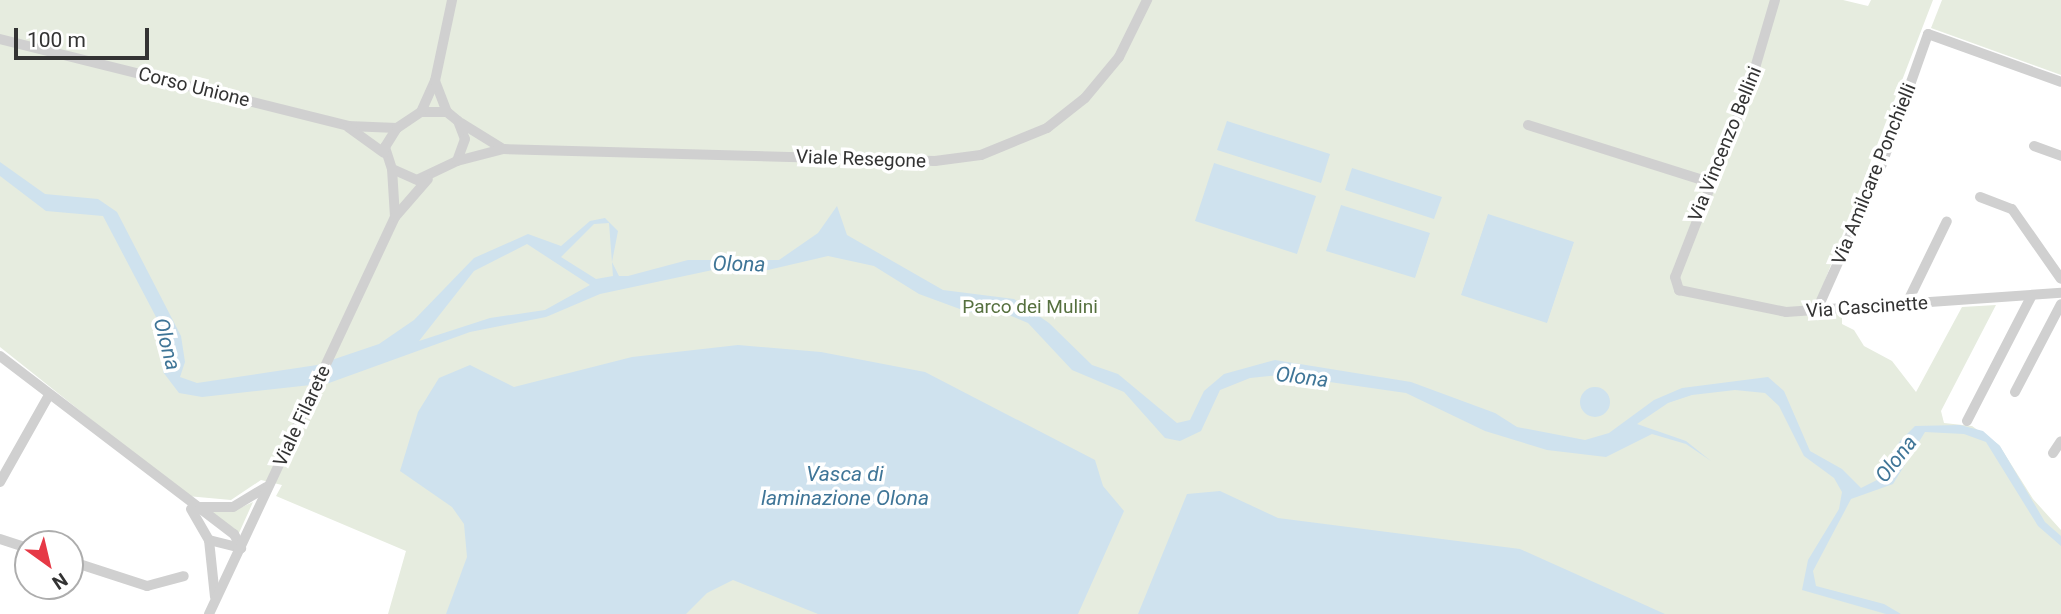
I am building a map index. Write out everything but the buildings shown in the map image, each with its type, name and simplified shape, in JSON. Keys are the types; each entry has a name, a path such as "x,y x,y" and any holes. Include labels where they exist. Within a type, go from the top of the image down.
{"street":[{"path":"452,0 435,81 421,112 397,128 384,153 392,169 410,179 428,178 457,161 465,139 458,121"},
{"name":"Viale Resegone","path":"457,161 503,149 935,161 981,156 1047,128 1085,98 1119,57 1147,0"},
{"name":"Via Vincenzo Bellini","path":"1676,287 1709,183 1758,61 1775,0"},
{"name":"Via Amilcare Ponchielli","path":"1816,312 1882,164 1928,34 2061,82"},
{"name":"Corso Unione","path":"0,39 348,126 397,128"},
{"path":"435,81 447,112 503,149"},
{"path":"421,112 447,112"},
{"path":"1528,125 1709,183"},
{"name":"Corso Unione","path":"348,126 384,153"},
{"path":"2034,146 2061,156"},
{"name":"Viale Filarete","path":"392,169 395,217"},
{"name":"Viale Filarete","path":"209,614 395,217 428,178"},
{"path":"1979,197 2011,209 2061,279"},
{"path":"1906,305 1947,221"},
{"name":"Via Cascinette","path":"1676,287 1786,313 2061,293"},
{"path":"1967,421 2032,295"},
{"path":"2015,392 2061,304"},
{"path":"0,356 189,505 234,534 241,548"},
{"path":"0,482 4,462 49,395"},
{"path":"2053,453 2061,440"},
{"path":"189,505 233,508 270,484"},
{"path":"189,505 209,540 216,601"},
{"path":"209,540 241,548"},
{"path":"84,566 147,586 184,576"}],"green space":[{"name":"Parco dei Mulini","path":"0,0 1843,0 1868,6 1871,0 1933,0 1817,301 1842,317 1842,324 1854,330 1864,346 1892,361 1916,392 1962,307 1996,305 1941,411 1944,423 1972,426 1999,445 2033,499 2061,530 2061,614 388,614 406,551 276,496 282,485 261,480 231,500 187,496 0,347"},
{"path":"1942,0 2061,0 2061,75 1931,28"},
{"path":"253,502 239,533 209,511 242,507"}],"water":[{"path":"1227,121 1330,154 1321,183 1217,150"},
{"name":"Olona","path":"0,162 45,194 98,199 117,212 181,336 185,362 180,377 197,383 317,365 379,344 414,320 474,258 528,234 561,246 590,221 605,218 618,231 612,262 619,276 628,276 688,260 779,260 818,233 837,206 847,235 943,290 1014,299 1049,323 1092,365 1118,374 1177,423 1190,420 1204,391 1224,374 1275,360 1411,382 1495,413 1517,427 1585,440 1609,433 1654,400 1682,388 1768,377 1784,391 1810,451 1842,469 1861,488 1883,477 1900,441 1915,426 1960,425 1983,431 2000,446 2045,522 2061,536 2061,546 2038,526 1986,442 1964,434 1925,432 1893,484 1851,499 1813,571 1816,586 1884,604 1901,614 1886,614 1802,590 1808,560 1839,509 1842,492 1834,478 1804,456 1779,406 1765,393 1735,390 1692,395 1668,403 1637,424 1686,441 1711,461 1686,444 1652,434 1606,457 1547,450 1485,431 1406,393 1281,375 1250,378 1220,390 1201,431 1180,441 1165,438 1124,392 1072,370 1028,323 1004,313 968,312 919,294 874,266 828,256 768,270 722,268 600,294 546,317 470,332 329,383 202,397 179,393 163,372 166,336 103,216 46,211 0,176","holes":["609,223 613,276 596,279 561,257 594,224","527,244 590,285 545,310 490,318 419,341 474,271"]},
{"path":"1214,163 1316,196 1297,254 1195,221"},
{"path":"1352,168 1442,197 1434,219 1345,190"},
{"path":"1341,205 1430,233 1415,278 1326,251"},
{"path":"1488,214 1574,242 1547,323 1461,295"},
{"name":"Vasca di laminazione Olona","path":"738,345 821,352 925,372 1095,460 1103,486 1124,511 1078,614 818,614 733,580 707,593 686,614 446,614 467,557 464,524 452,507 400,471 418,412 439,378 470,365 514,387 632,357"},
{"path":"1595,387 1601,388 1609,396 1609,408 1601,416 1595,417 1589,416 1581,408 1580,402 1581,396 1589,388"},
{"path":"1220,491 1278,518 1520,549 1665,614 1138,614 1187,494"}]}
